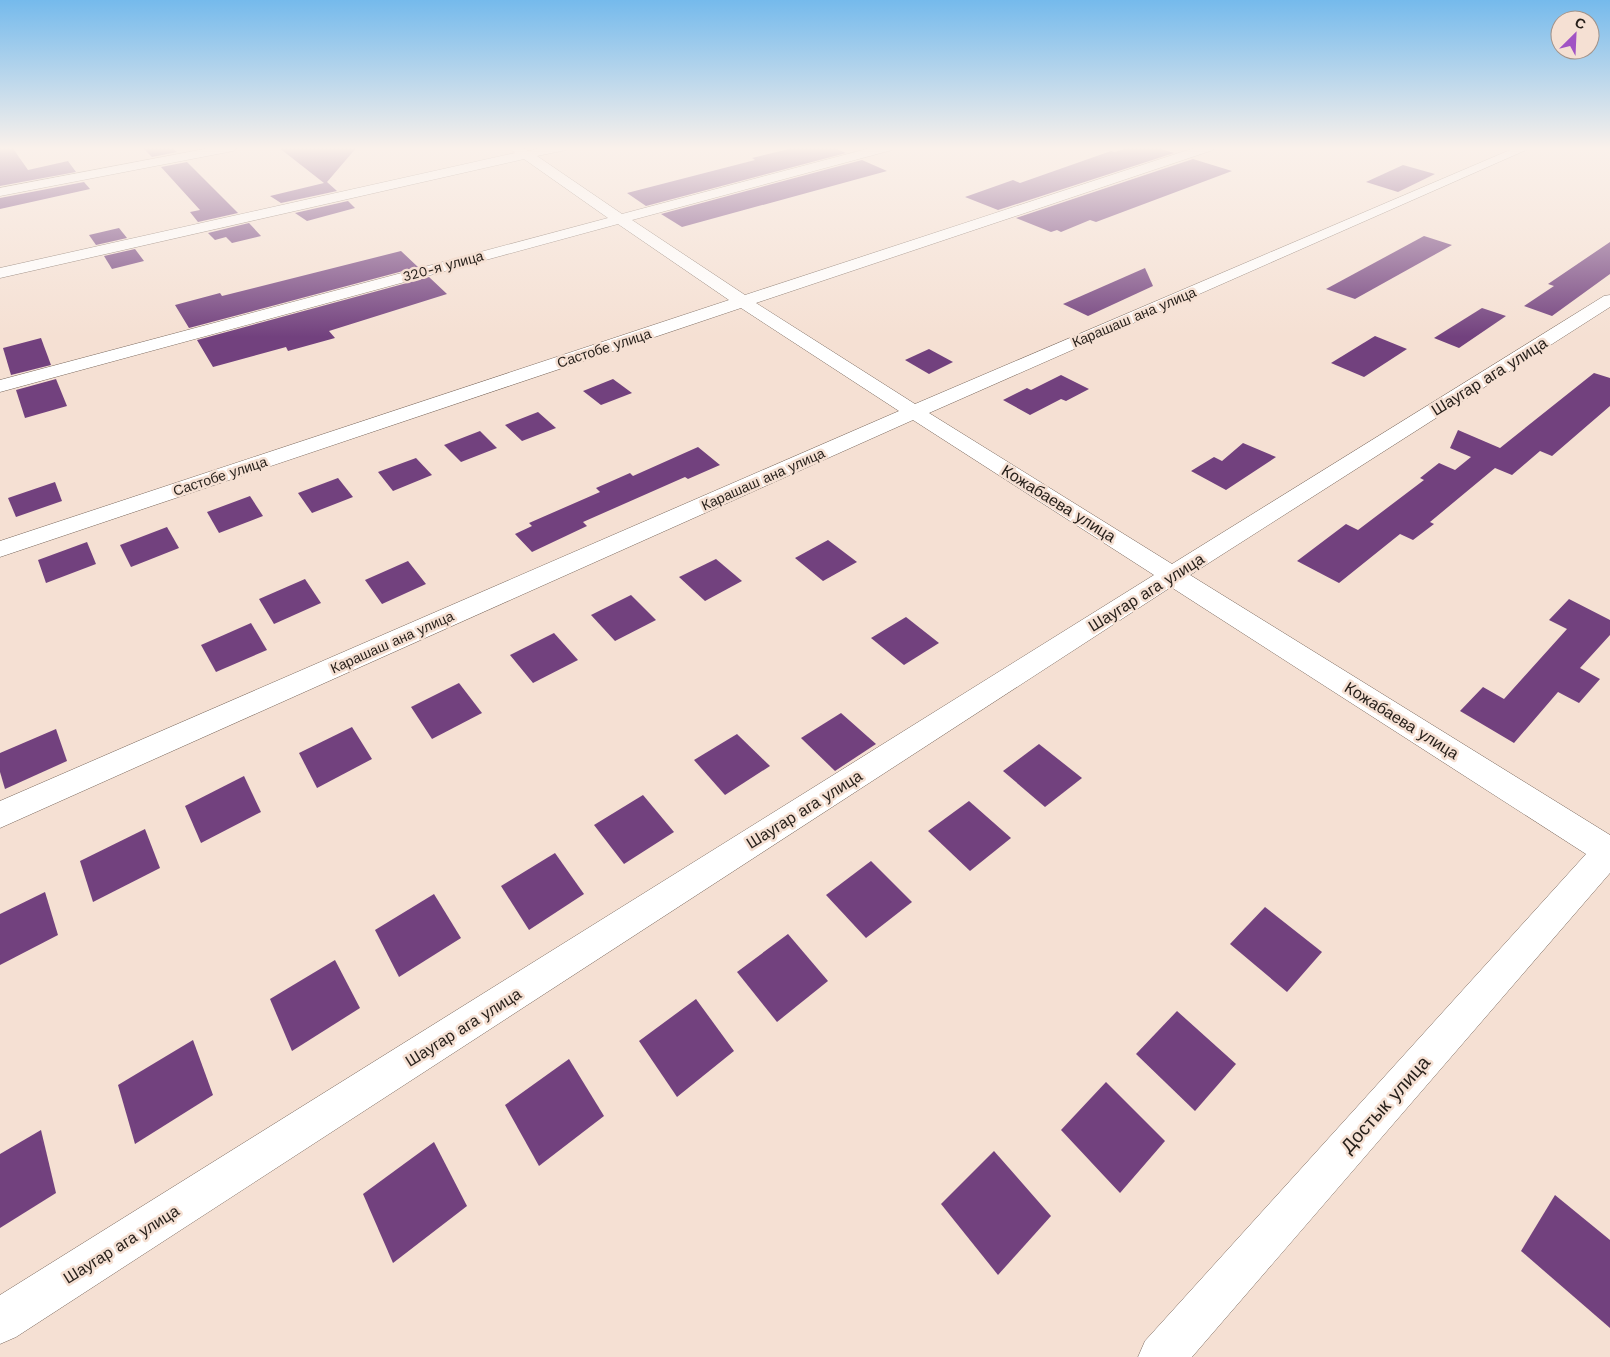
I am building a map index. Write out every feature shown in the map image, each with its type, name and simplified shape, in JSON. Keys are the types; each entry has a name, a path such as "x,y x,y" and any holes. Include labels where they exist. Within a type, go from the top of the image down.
{"street":[{"path":"0,273 265,210"},
{"name":"Кожабаева улица","path":"610,210 743,302 914,412 1610,851"},
{"name":"320-я улица","path":"0,386 649,210"},
{"name":"Састобе улица","path":"0,549 1016,210"},
{"name":"Карашаш ана улица","path":"0,815 1376,210"},
{"name":"Шаугар ага улица","path":"0,1321 1172,574 1610,300"},
{"name":"Достык улица","path":"1161,1357 1610,851"}],"building":[{"path":"235,210 238,213 198,222 190,212"},
{"path":"307,210 346,210 307,221 295,213"},
{"path":"675,210 743,210 682,227 661,214"},
{"path":"1039,210 1127,210 1096,222 1090,220 1061,232 1057,230 1051,232 1016,218"},
{"path":"249,223 261,236 232,243 226,237 215,240 208,233"},
{"path":"119,228 127,238 96,245 89,235"},
{"path":"1424,236 1452,245 1355,299 1326,289"},
{"path":"1610,242 1610,274 1552,316 1524,306 1554,286 1548,284"},
{"path":"135,249 144,261 112,269 104,256"},
{"path":"401,251 418,267 189,328 175,305 220,293 222,296"},
{"path":"1145,268 1153,286 1088,316 1063,304"},
{"path":"429,277 447,294 329,331 335,338 288,351 286,347 213,367 197,340"},
{"path":"1482,308 1506,316 1459,348 1434,338"},
{"path":"1375,336 1407,349 1364,377 1331,363"},
{"path":"41,338 51,365 11,375 3,348"},
{"path":"929,349 953,362 929,374 905,360"},
{"path":"1594,373 1610,378 1610,406 1552,456 1540,451 1512,475 1495,468 1430,522 1434,524 1413,540 1400,534 1339,583 1297,561 1346,524 1358,530 1424,480 1420,478 1439,463 1455,470 1471,457 1450,448 1458,430 1500,448"},
{"path":"1061,375 1089,389 1066,401 1061,399 1030,415 1003,400 1027,388 1031,390"},
{"path":"56,379 67,406 25,418 16,390"},
{"path":"613,379 632,393 601,405 583,391"},
{"path":"538,412 556,428 522,441 505,425"},
{"path":"480,431 497,448 461,462 444,445"},
{"path":"1243,443 1276,457 1226,490 1191,471 1214,457 1222,461"},
{"path":"698,447 720,465 688,479 685,477 583,522 587,526 532,552 515,534 532,526 529,523 600,492 596,488 630,473 633,476"},
{"path":"416,458 432,475 393,491 378,472"},
{"path":"338,478 353,497 312,513 298,493"},
{"path":"55,482 62,501 16,517 8,498"},
{"path":"250,496 263,516 219,533 207,512"},
{"path":"167,527 179,548 131,567 120,545"},
{"path":"828,540 857,562 823,581 795,558"},
{"path":"87,542 96,564 46,583 38,560"},
{"path":"716,559 742,581 705,601 679,577"},
{"path":"408,561 426,584 382,604 365,580"},
{"path":"305,579 321,603 274,624 259,599"},
{"path":"631,595 656,620 615,641 591,615"},
{"path":"1569,599 1610,620 1610,635 1580,668 1600,679 1579,703 1558,692 1514,743 1460,711 1483,687 1504,699 1567,629 1549,620"},
{"path":"906,617 939,643 904,665 871,638"},
{"path":"251,623 267,650 216,672 201,645"},
{"path":"554,633 578,660 533,683 510,655"},
{"path":"459,683 482,713 432,739 411,707"},
{"path":"841,713 876,744 835,771 801,738"},
{"path":"352,727 372,759 317,788 299,753"},
{"path":"56,729 67,761 5,789 0,772 0,753"},
{"path":"737,734 770,766 725,795 694,760"},
{"path":"1039,744 1082,778 1045,807 1003,771"},
{"path":"244,776 261,812 201,843 185,806"},
{"path":"643,795 674,832 624,864 594,825"},
{"path":"969,801 1011,838 970,871 928,831"},
{"path":"145,829 160,868 93,902 80,861"},
{"path":"555,853 584,894 529,930 501,886"},
{"path":"871,861 912,902 866,938 826,895"},
{"path":"45,892 58,935 0,965 0,914"},
{"path":"434,894 461,938 399,977 375,930"},
{"path":"1265,907 1322,952 1287,992 1230,944"},
{"path":"788,934 828,981 777,1022 737,972"},
{"path":"335,960 360,1008 292,1051 270,999"},
{"path":"696,999 734,1051 677,1097 639,1041"},
{"path":"1177,1011 1236,1064 1195,1111 1136,1054"},
{"path":"193,1040 213,1095 135,1144 118,1085"},
{"path":"569,1059 604,1116 539,1166 505,1105"},
{"path":"1106,1082 1165,1141 1120,1193 1061,1130"},
{"path":"41,1130 56,1193 0,1228 0,1154"},
{"path":"434,1142 467,1206 393,1263 363,1194"},
{"path":"994,1151 1051,1216 998,1275 941,1204"},
{"path":"1555,1195 1610,1240 1610,1328 1521,1251"}]}
